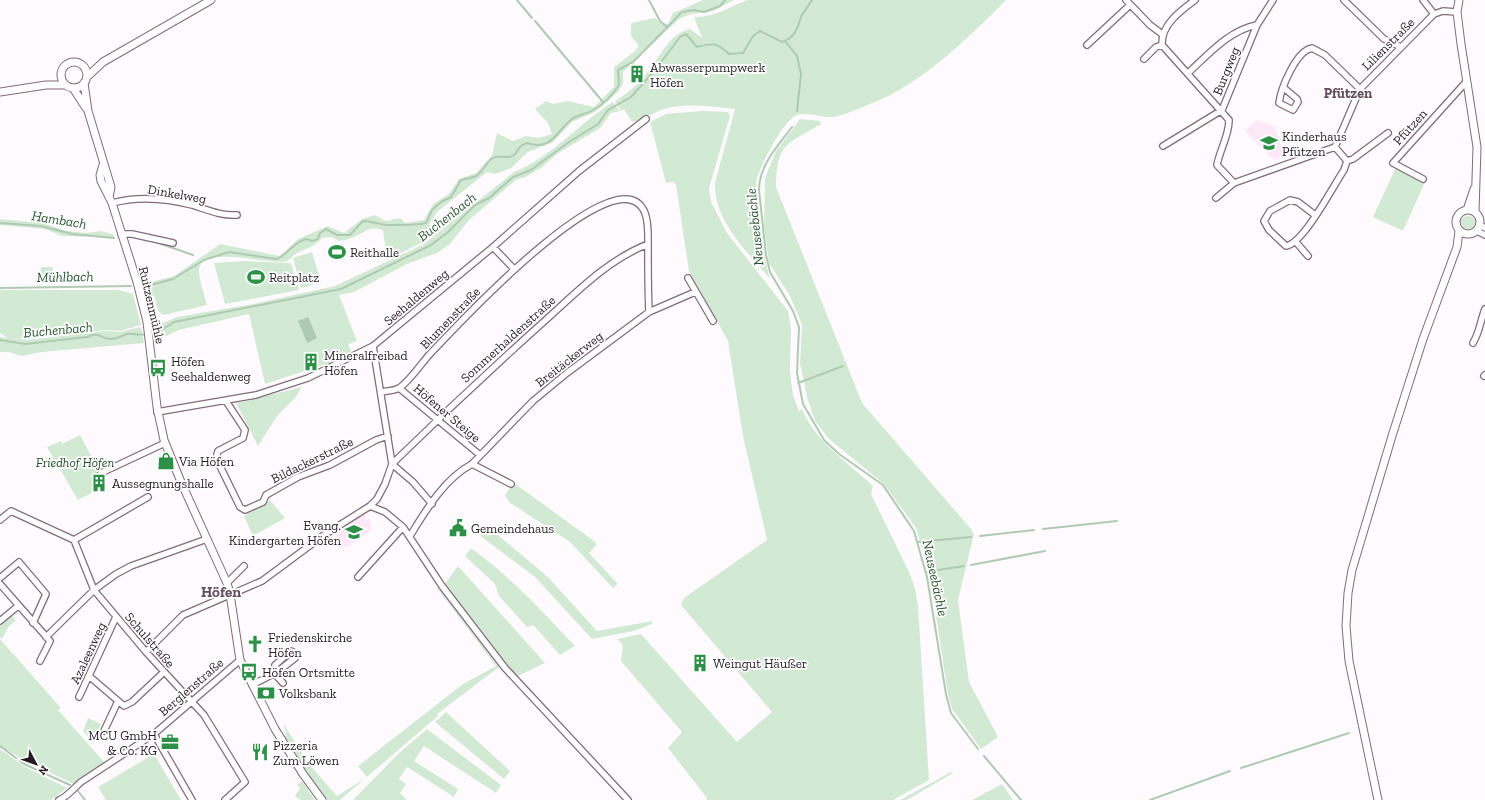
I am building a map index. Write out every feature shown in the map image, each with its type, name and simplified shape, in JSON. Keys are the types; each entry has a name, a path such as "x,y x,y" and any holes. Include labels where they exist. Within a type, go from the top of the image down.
{"street":[{"path":"0,92 46,85 70,87 85,80 103,62 211,0"},
{"path":"1195,0 1166,27 1162,34 1162,45 1222,110 1229,120 1229,130 1218,154 1217,165 1234,183"},
{"name":"Burgweg","path":"1163,146 1222,110 1257,25 1273,0"},
{"path":"1344,0 1384,39 1401,47"},
{"path":"1422,0 1434,14 1443,11 1457,12"},
{"path":"1459,0 1457,12 1478,161 1471,211"},
{"path":"1087,45 1128,2 1150,25 1162,34"},
{"name":"Lilienstraße","path":"1335,148 1360,89 1434,14"},
{"path":"1188,73 1233,34 1247,27 1257,25"},
{"path":"1144,59 1156,47 1162,45"},
{"path":"1284,88 1296,61 1305,51 1312,48 1325,55 1360,89"},
{"path":"46,85 58,79 64,67 72,63 83,66 103,62"},
{"path":"83,66 88,111"},
{"path":"61,74 63,82 70,87 88,111"},
{"name":"Pfützen","path":"1423,179 1393,163 1466,82"},
{"name":"Ruitzenmühle","path":"88,111 103,165 100,175 101,181 111,200 137,282 148,330 157,409 165,443 227,583 240,660 252,685 292,757 322,800"},
{"name":"Seehaldenweg","path":"157,409 226,401 256,395 308,378 373,346 493,247 579,171 632,128 646,119"},
{"path":"1315,215 1298,202 1290,200 1284,202 1266,214 1264,222 1265,226 1283,244 1290,245 1296,242 1302,236 1344,170 1347,161 1388,133"},
{"path":"1216,198 1234,183 1335,148 1347,161"},
{"name":"Dinkelweg","path":"111,200 149,198 190,204 220,215 237,215"},
{"name":"Blumenstraße","path":"399,388 457,325 514,269 576,220 598,207 617,199 624,199 637,203 645,211 648,244 648,312"},
{"path":"1466,235 1459,231 1455,224 1456,218 1462,211 1471,211 1479,216 1480,228 1485,235"},
{"path":"1457,247 1466,235 1480,228"},
{"path":"1378,800 1349,661 1346,626 1348,593 1352,570 1394,431 1426,332 1457,247 1459,231"},
{"path":"121,234 132,234 173,243"},
{"path":"1296,242 1308,256"},
{"name":"Sommerhaldenstraße","path":"392,464 470,388 602,269 636,248 648,244"},
{"path":"493,247 514,269"},
{"path":"688,278 713,321"},
{"name":"Breitäckerweg","path":"410,536 451,479 460,470 472,464 534,401 648,312 695,292"},
{"path":"1473,343 1483,332 1480,324 1485,310"},
{"path":"146,652 183,615 262,581 324,535 370,506 385,484 392,464 373,346"},
{"path":"381,392 399,388"},
{"name":"Höfener Steige","path":"399,388 480,455"},
{"name":"Bildackerstraße","path":"226,401 245,430 243,438 218,451 216,458 240,507 245,510 263,502 266,495 298,477 330,465 376,440 388,436"},
{"path":"101,473 165,443"},
{"path":"392,464 413,482 432,504"},
{"path":"472,464 511,484"},
{"path":"0,520 12,510 74,540 148,497"},
{"path":"370,506 385,512 403,527 410,536 422,558 505,668 628,800"},
{"path":"358,577 403,527"},
{"path":"40,661 48,639 94,590 124,569 207,539"},
{"name":"Schulstraße","path":"74,540 94,590 146,652 204,714 245,782 225,800"},
{"path":"0,578 19,562 46,594 33,623"},
{"path":"227,583 244,566"},
{"path":"0,584 48,639"},
{"path":"0,621 18,606"},
{"name":"Azaleenweg","path":"79,697 116,617"},
{"name":"Berglenstraße","path":"63,799 81,782 154,734 240,660"},
{"path":"89,676 124,706 132,702 164,672"},
{"path":"252,685 276,672 283,683"},
{"path":"104,731 118,701"},
{"path":"154,734 192,800"}],"shaded area":[{"name":"Kinderhaus Pfützen","path":"1257,120 1274,126 1285,156 1274,160 1245,131"},
{"path":"308,317 317,338 307,343 298,321"},
{"name":"Evang. Kindergarten Höfen","path":"365,514 366,520 370,519 372,530 345,548 335,534"}],"green space":[{"path":"703,0 734,0 713,11 691,14 679,19 623,72 623,84 618,92 595,112 572,122 553,142 528,152 511,168 495,174 487,172 437,212 429,225 436,232 423,242 387,260 383,230 370,229 352,238 339,241 331,237 322,238 313,246 294,255 287,261 279,262 224,257 212,258 203,262 199,269 207,305 164,315 158,311 154,295 151,298 155,314 153,318 150,315 143,284 174,276 220,244 280,256 298,239 328,226 344,233 362,219 375,215 385,221 400,218 406,223 424,220 433,204 449,194 459,179 476,173 492,155 497,133 513,141 526,136 539,138 552,134 548,123 535,109 546,101 554,104 568,101 594,107 614,87 614,67 634,52 639,46 631,36 631,23 655,18 661,23 668,24 673,13"},
{"path":"748,0 1006,0 942,60 925,73 889,96 833,117 799,114 786,124 770,149 761,167 756,182 765,259 770,279 742,246 726,223 716,197 715,183 735,109 679,106 661,110 643,119 632,122 624,109 621,111 615,101 625,95 638,83 666,45 677,35 690,29 702,38 694,17 715,14"},
{"path":"613,102 620,111 611,113 600,128 557,154 541,168 526,177 516,180 469,220 450,244 437,253 407,264 354,292 339,295 357,341 348,344 352,353 335,361 265,384 249,314 179,330 155,341 153,327 177,317 253,304 335,286 424,244 514,172 541,158"},
{"path":"702,111 728,112 730,116 709,188 711,202 727,233 788,311 791,328 790,372 793,395 799,411 802,409 815,432 824,442 873,486 871,494 910,574 915,588 918,606 929,780 893,800 706,800 707,798 668,748 682,732 621,661 623,645 617,639 641,634 737,742 772,712 681,605 684,598 767,540 743,436 728,341 689,271 676,185 673,182 666,183 650,122 666,114"},
{"path":"800,119 820,121 821,124 792,142 781,153 776,187 862,403 974,534 958,600 969,682 997,735 997,738 981,749 952,709 948,694 930,576 916,528 884,484 829,439 815,421 807,397 800,363 802,325 790,296 769,263 764,227 765,178 776,151"},
{"path":"1397,165 1426,180 1403,231 1373,217"},
{"path":"1465,216 1471,216 1476,221 1474,230 1471,232 1465,232 1460,227 1460,221"},
{"path":"0,219 42,223 67,231 86,233 101,231 113,234 115,239 62,236 45,229 0,225"},
{"name":"Reitplatz","path":"312,252 321,282 301,288 293,258"},
{"name":"Reitplatz","path":"245,261 291,263 299,290 225,304 214,263"},
{"path":"41,267 53,267 52,282 39,282"},
{"path":"0,290 119,290 133,294 141,325 120,331 106,330 27,339 8,338 0,333"},
{"path":"141,327 144,343 42,352 22,356 8,352 0,352 0,337 27,340 106,331 120,332"},
{"path":"302,387 295,398 277,416 258,446 236,403"},
{"name":"Friedhof Höfen","path":"80,435 107,485 78,500 47,447 61,441 62,444"},
{"path":"514,483 594,541 597,544 589,553 618,584 613,588 570,542 509,502 505,495"},
{"path":"270,500 285,518 253,536 244,516"},
{"path":"486,525 548,577 597,631 652,621 652,624 634,631 592,639 535,577 479,535"},
{"path":"471,548 513,582 575,646 560,655 533,625 527,627 499,596 495,584 465,556"},
{"path":"458,566 545,663 518,676 513,675 444,585"},
{"path":"440,587 499,667 437,714 438,716 367,777 358,766 463,684 496,666 437,588"},
{"path":"11,615 16,620 9,626 2,639 0,637 0,624"},
{"path":"0,639 61,708 58,710 105,763 74,784 24,760 0,746"},
{"path":"446,712 510,771 504,779 435,722"},
{"path":"88,718 101,724 94,742 83,731"},
{"path":"283,723 308,763 337,796 366,777 340,800 327,800 284,740 286,733"},
{"path":"427,729 501,785 496,793 424,746 414,761 458,789 454,797 407,767 399,779 406,784 400,793 407,800 353,800 399,753"},
{"path":"0,749 25,767 67,788 51,800 0,800"},
{"path":"154,754 181,800 106,800 98,787"},
{"path":"951,772 953,773 907,800 900,800"},
{"path":"302,781 315,800 301,800 295,796 300,788 297,785"},
{"path":"1002,784 1013,800 972,800"}],"waterway":[{"path":"517,0 532,18"},
{"path":"649,0 660,21 667,27"},
{"name":"Hambach","path":"151,285 173,279 204,260 229,252 276,259 301,241 306,239 312,241 318,239 320,233 326,229 337,235 350,235 363,221 388,225 413,225 426,223 432,210 441,202 451,197 461,180 476,176 493,158 512,156 524,144 527,143 542,145 553,138 572,119 592,111 602,104 619,85 618,70 633,62 682,12 694,10 704,12 720,6 725,0"},
{"name":"Buchenbach","path":"151,333 160,331 174,322 341,289 431,245 448,232 475,205 489,198 513,177 531,170 566,144 598,124 608,110 631,97 656,69 680,37 686,34 697,47 714,44 721,47 729,54 743,53 753,36 760,31 782,42 790,38 795,32 801,17 812,0"},
{"path":"535,21 603,102"},
{"name":"Neuseebächle","path":"785,41 797,56 801,74 797,111"},
{"name":"Neuseebächle","path":"792,127 770,156 762,172 759,190 766,255 770,272 793,311 799,327 797,373 803,404 824,440 839,454 883,485 914,531 927,577 946,694 951,713 978,749"},
{"name":"Hambach","path":"0,223 41,226 72,234 114,238"},
{"name":"Hambach","path":"150,240 193,255"},
{"name":"Mühlbach","path":"0,288 131,286"},
{"name":"Buchenbach","path":"0,340 25,344 87,337 91,335 111,339 127,334 146,334"},
{"path":"798,383 843,366"},
{"path":"1043,529 1117,521"},
{"path":"980,536 1034,530"},
{"path":"917,542 971,537"},
{"path":"971,565 1045,551"},
{"path":"926,572 964,566"},
{"path":"1241,768 1349,733"},
{"path":"0,746 24,764 70,785"},
{"name":"Neuseebächle","path":"984,756 1021,800"},
{"path":"1150,800 1230,771"},
{"path":"78,791 85,800"}],"place":[{"name":"Abwasserpumpwerk Höfen","path":"637,74"},
{"name":"Kinderhaus Pfützen","path":"1269,143"},
{"name":"Reithalle","path":"337,252"},
{"name":"Reitplatz","path":"256,277"},
{"name":"Mineralfreibad Höfen","path":"311,362"},
{"name":"Höfen Seehaldenweg","path":"158,368"},
{"name":"Via Höfen","path":"166,461"},
{"name":"Aussegnungshalle","path":"99,483"},
{"name":"Gemeindehaus","path":"458,528"},
{"name":"Evang. Kindergarten Höfen","path":"354,532"},
{"name":"Friedenskirche Höfen","path":"255,644"},
{"name":"Weingut Häußer","path":"700,663"},
{"name":"Höfen Ortsmitte","path":"249,672"},
{"name":"Volksbank","path":"266,693"},
{"name":"MCU GmbH & Co. KG","path":"170,742"},
{"name":"Pizzeria Zum Löwen","path":"260,752"}],"district":[{"name":"Pfützen","path":"1348,93"},
{"name":"Höfen","path":"221,592"}]}
